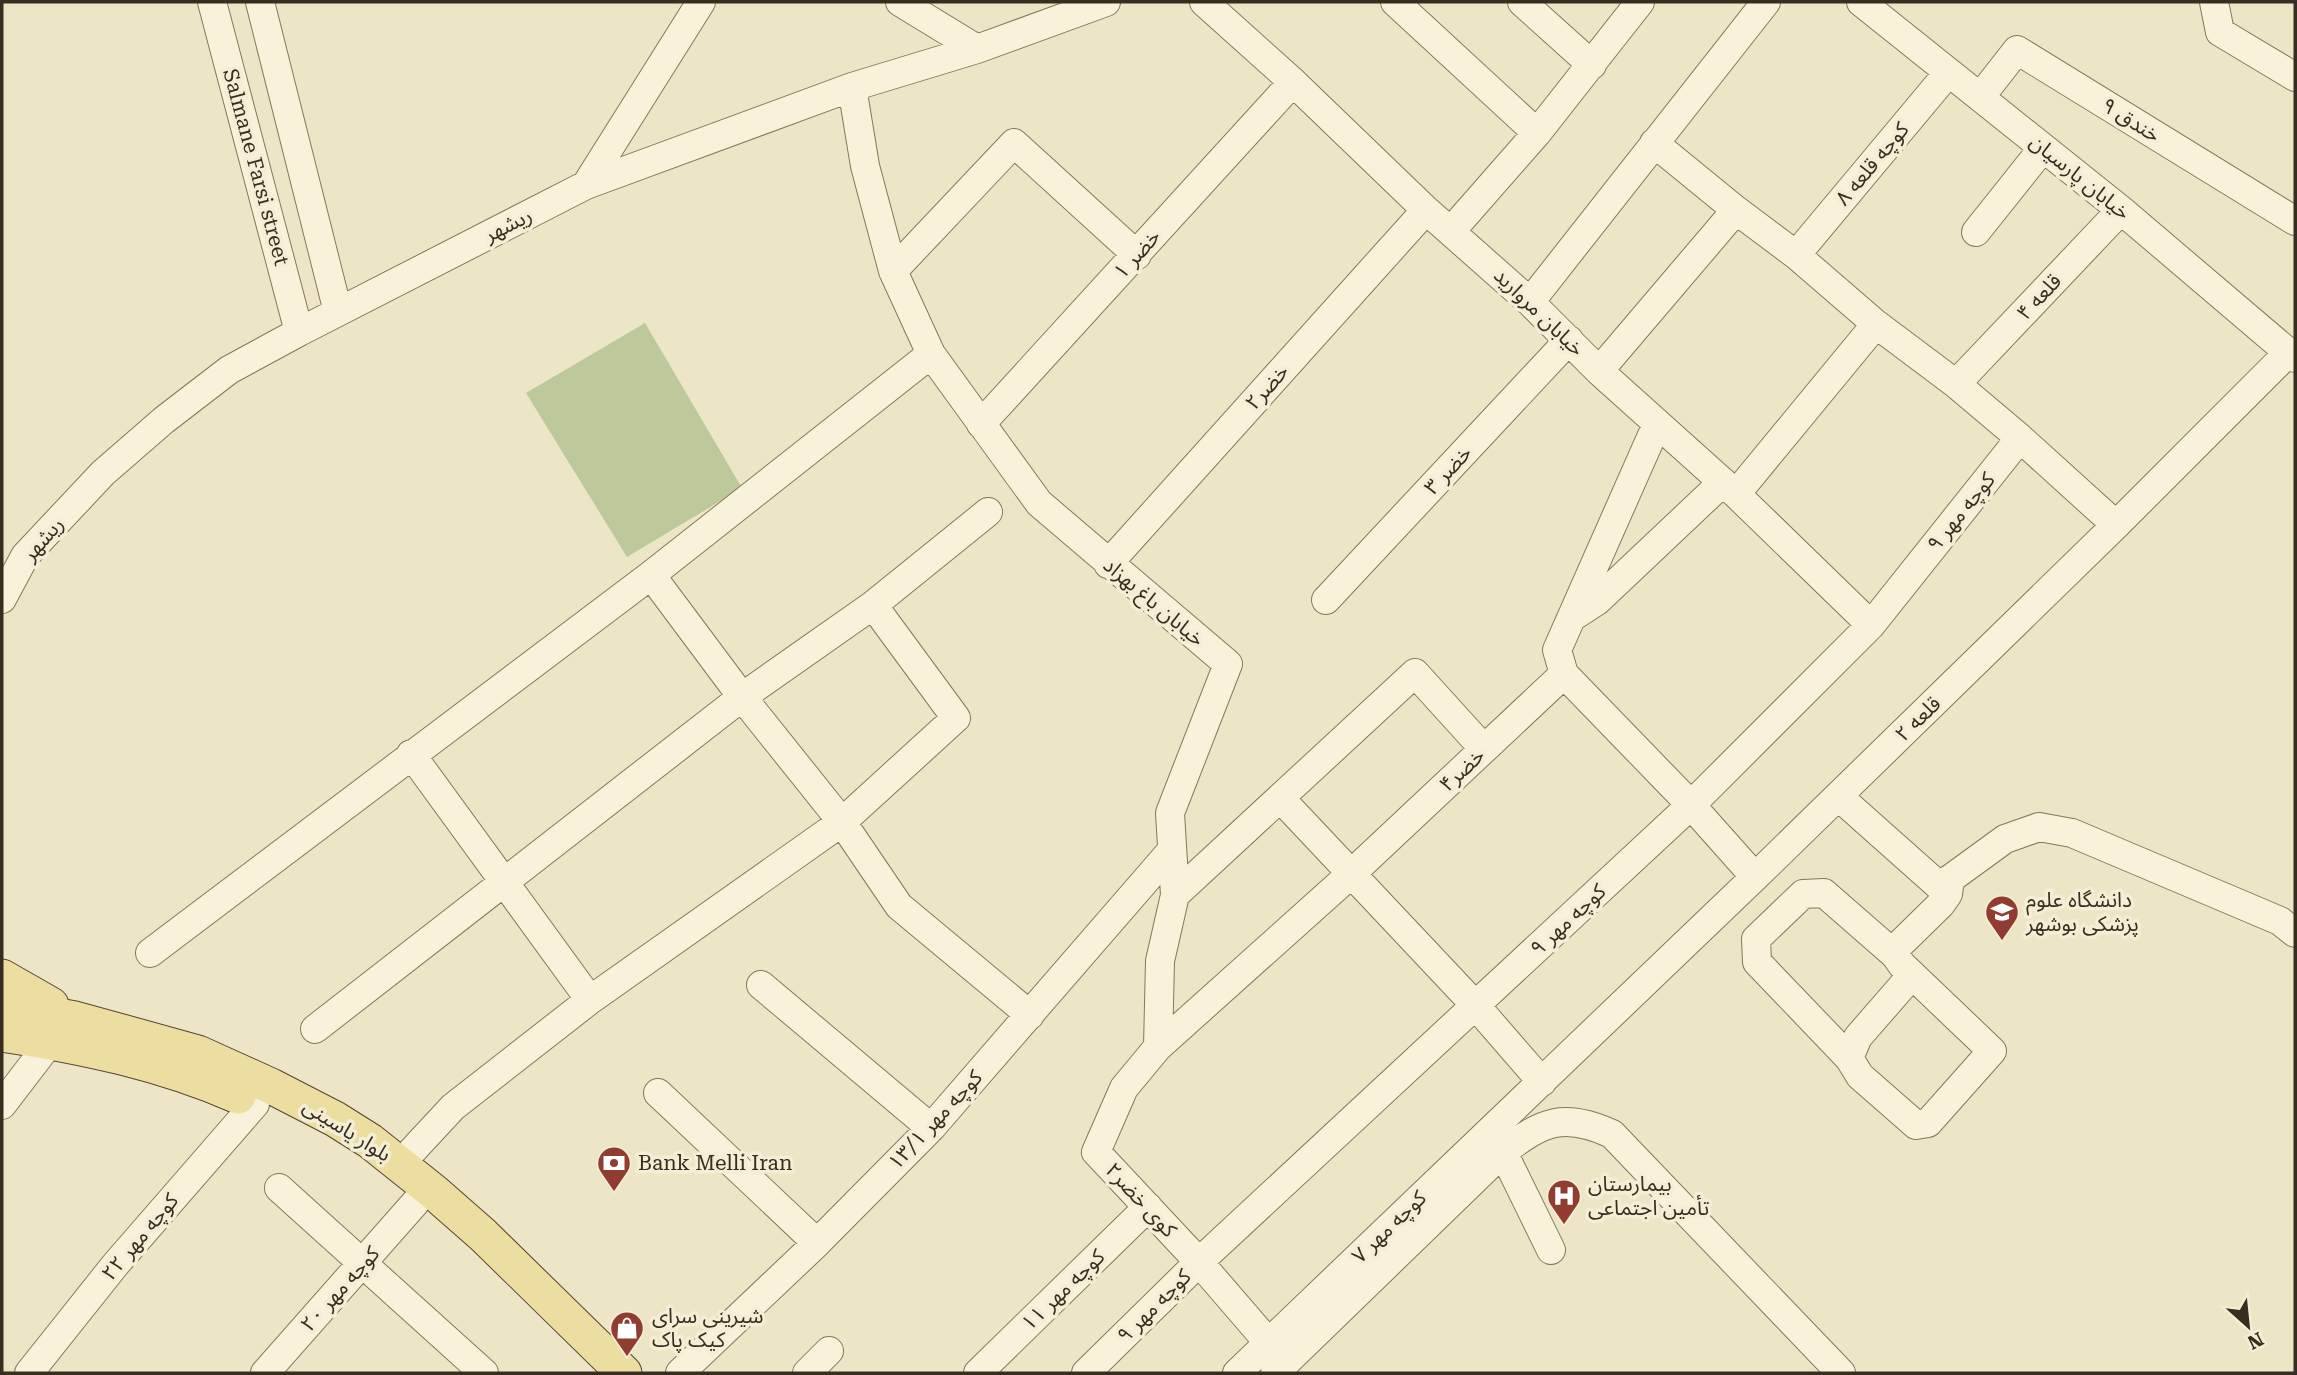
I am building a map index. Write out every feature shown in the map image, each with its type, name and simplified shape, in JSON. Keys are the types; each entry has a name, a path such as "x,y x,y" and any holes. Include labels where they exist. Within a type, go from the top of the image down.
{"main road":[{"path":"2,977 63,1030"},
{"name":"بلوار یاسینی","path":"2,1006 205,1082 255,1104 348,1155 387,1180 469,1251 590,1373"},
{"name":"بلوار یاسینی","path":"2,1034 63,1030 198,1053 335,1119 400,1164 483,1235 624,1373"}],"street":[{"name":"Salmane Farsi street","path":"212,2 299,332"},
{"name":"Salmane Farsi street","path":"260,2 338,312"},
{"path":"586,185 701,2"},
{"path":"900,2 977,50"},
{"name":"ریشهر","path":"2,598 25,556 103,473 229,370 299,332 586,185 852,87 977,50 1106,2"},
{"name":"خیابان مروارید","path":"1205,2 1426,210 1530,302 1599,371 1730,488 1871,625"},
{"path":"1395,2 1537,133"},
{"path":"1522,2 1592,65"},
{"path":"1451,231 1537,133 1640,2"},
{"path":"1530,302 1766,2"},
{"name":"خیابان پارسیان","path":"1861,2 2121,210 2292,355"},
{"path":"2214,2 2220,32 2295,77"},
{"name":"خندق ۹","path":"1981,96 2017,50 2295,221"},
{"name":"کوچه قلعه ۸","path":"1796,256 1948,73"},
{"name":"خضر ۱","path":"981,424 1293,82"},
{"name":"خیابان باغ بهزاد","path":"852,87 865,166 893,271 930,354 1039,503 1228,664 1170,813 1175,895 1160,961 1158,1047"},
{"path":"893,271 1014,143 1137,255"},
{"path":"1654,143 1796,256 1876,324 1956,384 2116,525"},
{"path":"1976,232 2043,148"},
{"name":"خضر۲","path":"1108,564 1426,210"},
{"path":"1599,371 1736,210"},
{"name":"قلعه ۴","path":"1956,384 2121,210"},
{"path":"1572,617 1597,601 1730,488 1876,324"},
{"name":"خضر ۳","path":"1326,600 1569,340"},
{"path":"150,953 651,575 930,354"},
{"name":"قلعه ۲","path":"1542,1082 2292,355"},
{"path":"1657,424 1557,650 1564,674 1691,805 1755,877"},
{"name":"کوچه مهر ۹","path":"1086,1373 1199,1262 1691,805 1871,625 2020,438"},
{"path":"315,1029 505,884 742,697 873,605 988,512"},
{"path":"651,575 742,697 842,822 899,906 1030,1015"},
{"path":"400,1164 453,1107 590,1000 842,822 957,718 873,605"},
{"path":"1175,895 1282,799 1415,673 1484,750"},
{"name":"خضر۴","path":"1158,1047 1351,874 1564,674"},
{"path":"411,754 590,1000"},
{"path":"1838,796 1938,885 2005,839 2039,827 2072,833 2280,921 2295,933"},
{"path":"1282,799 1476,1006 1542,1082"},
{"name":"کوچه مهر ۱۳/۱","path":"680,1373 931,1128 1172,850"},
{"path":"1903,965 1896,948 1948,894 1950,879"},
{"path":"1824,893 1903,965 1992,1051 1928,1123 1916,1125 1860,1076 1849,1058 1757,962 1756,939 1803,894 1824,893"},
{"path":"1849,1058 1858,1037 1903,965"},
{"path":"761,985 931,1128"},
{"path":"2,1105 63,1030"},
{"name":"کوی خضر۲","path":"1158,1047 1124,1088 1096,1152 1199,1262 1268,1342"},
{"name":"کوچه مهر ۷","path":"1237,1373 1542,1082"},
{"path":"658,1093 817,1242"},
{"name":"کوچه مهر ۲۲","path":"29,1373 116,1265 255,1104"},
{"path":"1275,1373 1503,1152 1528,1132 1546,1124 1570,1120 1592,1125 1612,1134 1841,1373"},
{"path":"1503,1152 1551,1250"},
{"path":"279,1188 484,1373"},
{"name":"کوچه مهر ۲۰","path":"265,1373 415,1203"},
{"name":"کوچه مهر ۱۱","path":"978,1373 1147,1207"},
{"path":"807,1373 829,1351"}],"green space":[{"path":"645,323 742,488 627,557 526,393"}],"place":[{"name":"دانشگاه علوم پزشکی بوشهر","path":"2002,942"},
{"name":"Bank Melli Iran","path":"614,1193"},
{"name":"بیمارستان تأمین اجتماعی","path":"1564,1226"},
{"name":"شیرینی سرای کیک پاک","path":"627,1358"}]}
